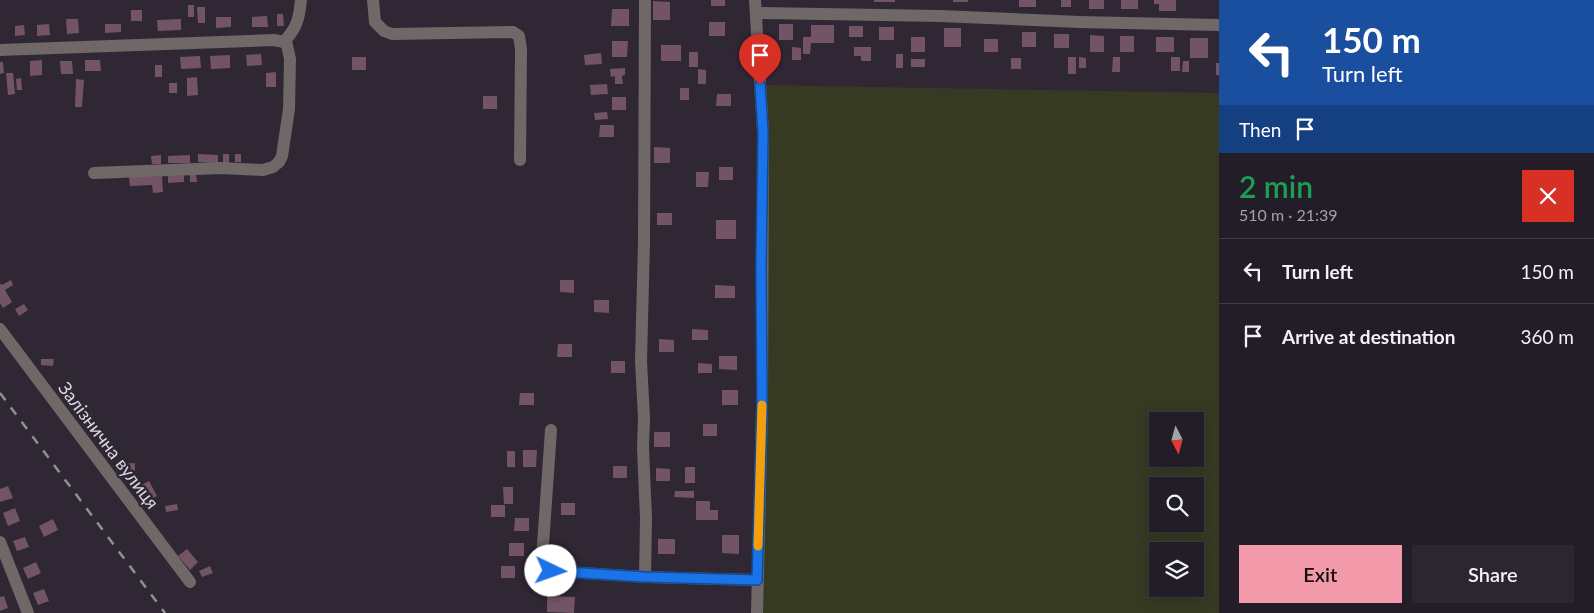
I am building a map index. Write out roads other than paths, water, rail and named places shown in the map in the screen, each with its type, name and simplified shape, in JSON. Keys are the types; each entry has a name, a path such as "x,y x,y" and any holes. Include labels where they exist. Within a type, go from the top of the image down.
{"street":[{"path":"284,42 294,30 299,16 301,0"},
{"path":"373,0 375,22 384,31 392,34 513,32 519,36 521,50 520,160"},
{"path":"645,0 644,242 641,361 646,518 645,577"},
{"path":"757,613 762,408 761,267 763,132 756,6 1079,22 1219,25"},
{"path":"0,50 274,40 284,42 287,45 290,59 289,109 282,156 273,167 263,170 220,168 94,173"},
{"name":"Залізнична вулиця","path":"0,330 190,582"},
{"path":"551,430 542,559 545,567 551,571 645,577 757,580"},
{"path":"0,542 28,613"}],"railway":[{"path":"0,393 165,613"}]}
